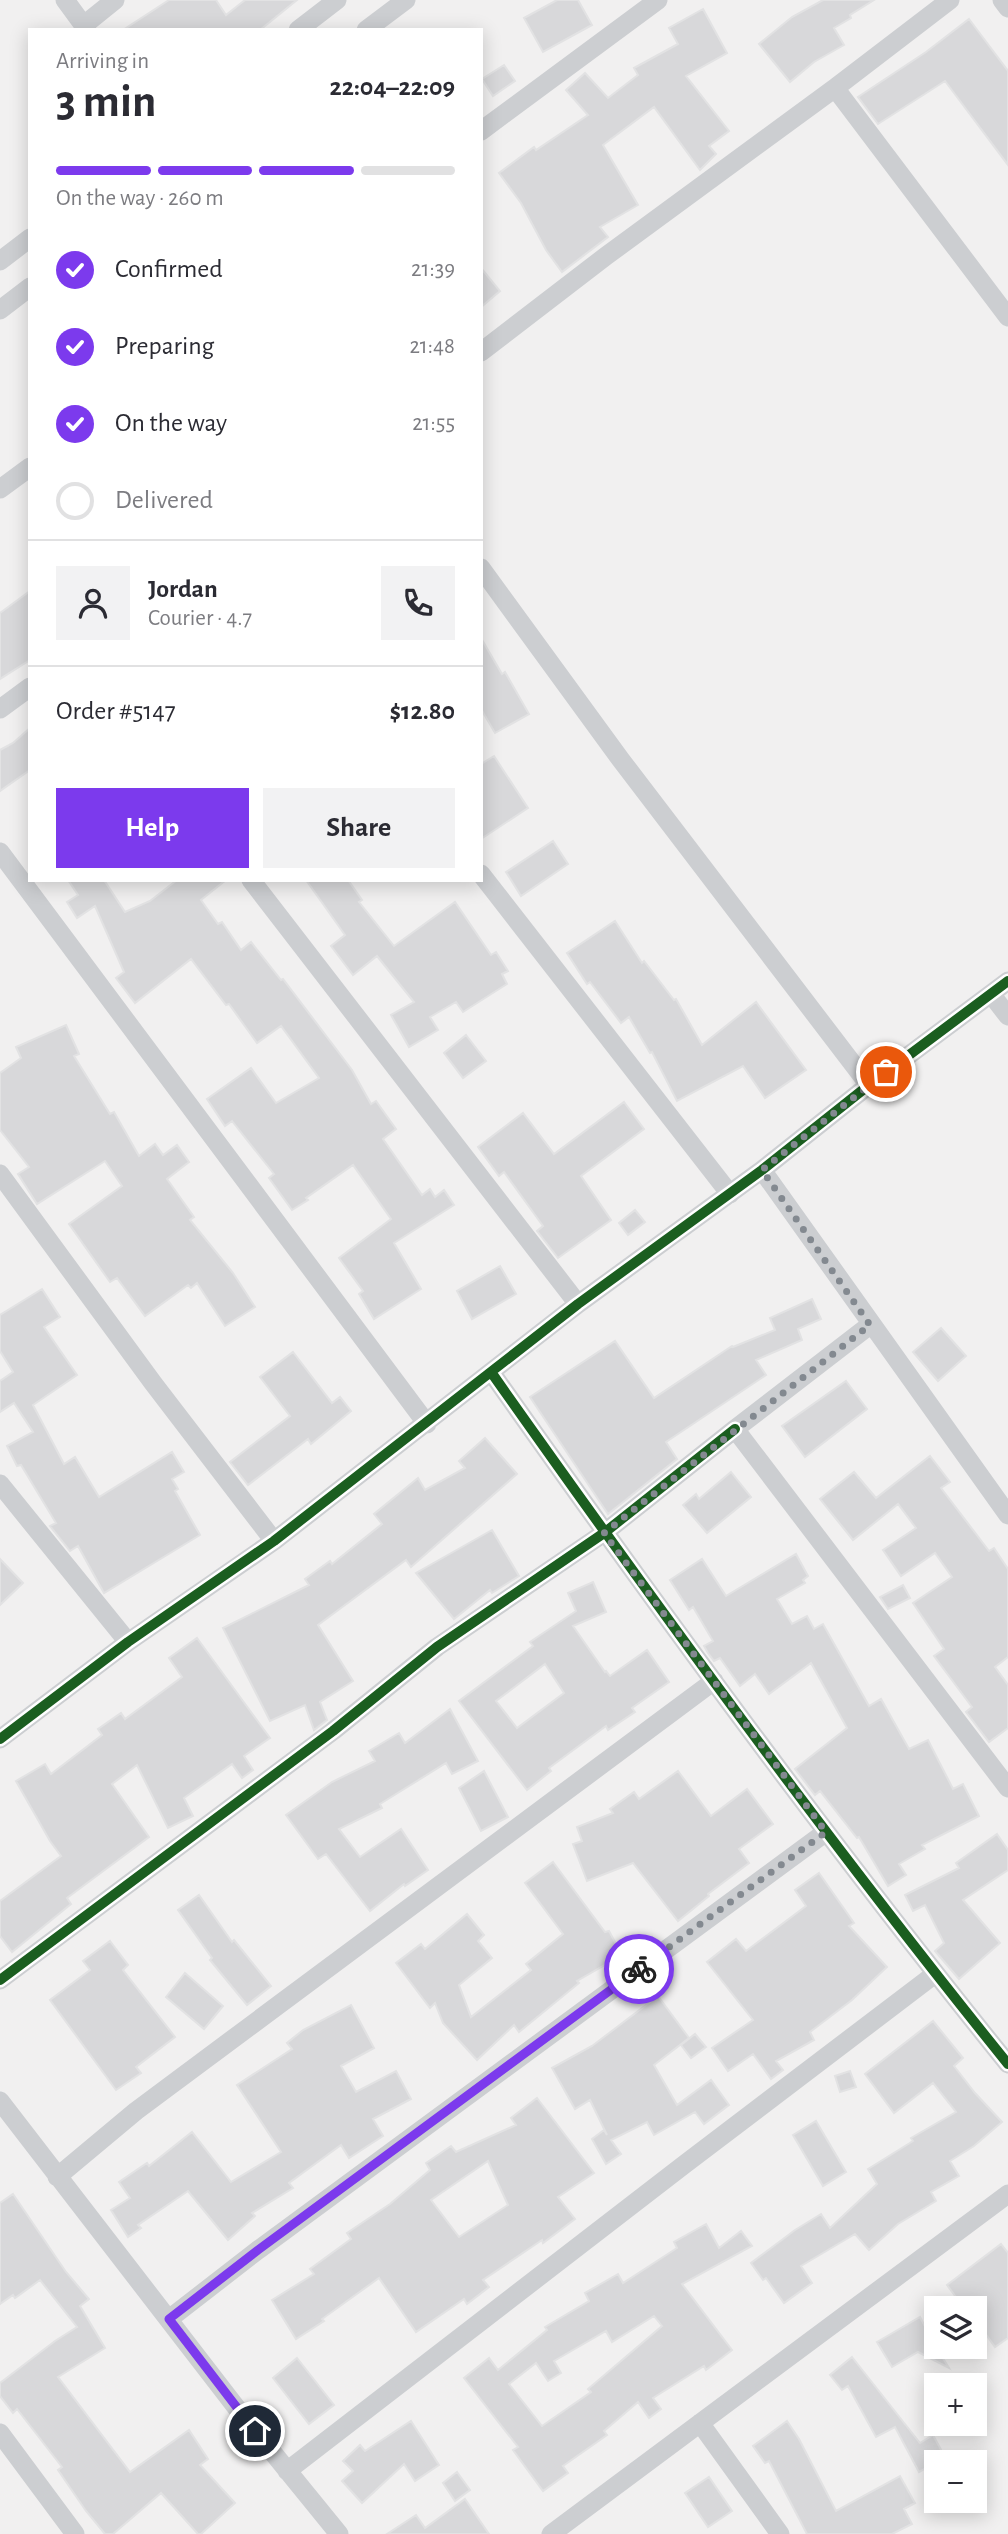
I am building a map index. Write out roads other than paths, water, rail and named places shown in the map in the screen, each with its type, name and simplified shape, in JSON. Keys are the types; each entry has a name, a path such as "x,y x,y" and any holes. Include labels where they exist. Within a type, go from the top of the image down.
{"street":[{"path":"65,0 86,27 114,0"},
{"path":"301,28 337,0"},
{"path":"369,28 406,0"},
{"path":"483,130 658,0"},
{"path":"483,350 950,0"},
{"path":"1002,0 1008,8"},
{"path":"835,88 1008,317"},
{"path":"0,261 28,240"},
{"path":"0,310 28,289"},
{"path":"0,489 28,468"},
{"path":"483,571 621,760 869,1085"},
{"path":"0,709 28,688"},
{"path":"0,852 427,1424"},
{"path":"483,877 730,1194"},
{"path":"253,882 578,1304"},
{"path":"0,1739 128,1642 274,1541 578,1304 762,1170 869,1085 1008,981"},
{"path":"991,994 1008,1016"},
{"path":"762,1170 1008,1515"},
{"path":"0,1174 153,1384 274,1541"},
{"path":"0,1980 333,1731 437,1647 604,1533 870,1325"},
{"path":"491,1372 604,1533 826,1832 1008,2064"},
{"path":"735,1429 1008,1788"},
{"path":"0,1484 128,1642"},
{"path":"57,2177 166,2088 714,1681"},
{"path":"169,2319 258,2250 826,1832"},
{"path":"288,2471 935,1974"},
{"path":"0,2101 339,2534"},
{"path":"551,2534 1008,2194"},
{"path":"699,2423 780,2534"},
{"path":"0,2432 75,2534"}]}
